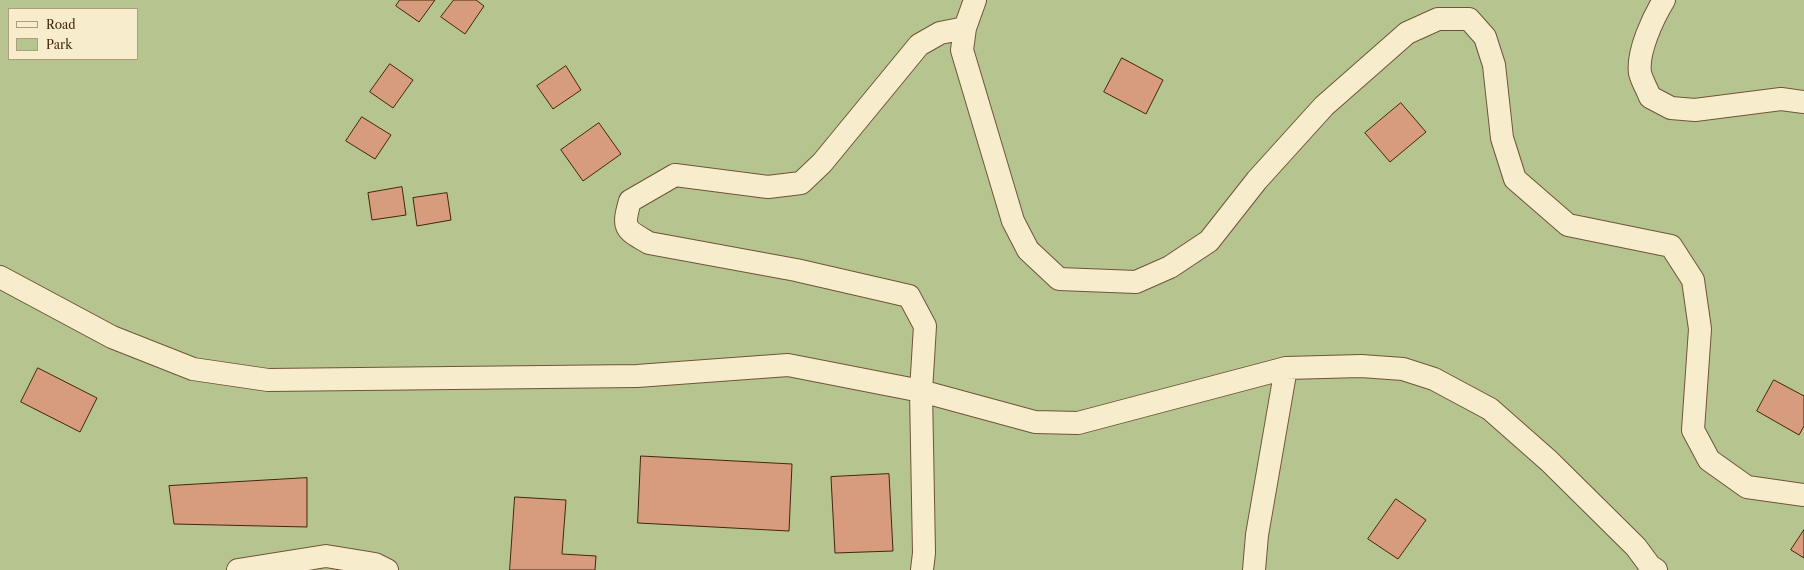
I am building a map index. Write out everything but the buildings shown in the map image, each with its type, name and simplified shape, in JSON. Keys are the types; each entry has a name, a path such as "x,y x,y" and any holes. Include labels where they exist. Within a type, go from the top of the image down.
{"street":[{"path":"975,0 965,28 962,50 1013,221 1028,250 1059,279 1136,282 1170,267 1209,241 1257,180 1324,106 1407,33 1438,19 1469,19 1485,37 1494,65 1502,138 1515,179 1568,225 1671,246 1693,280 1700,329 1693,430 1709,460 1747,487 1804,495"},
{"path":"1664,0 1658,9 1641,52 1640,74 1650,97 1672,108 1695,110 1781,99 1804,102"},
{"path":"922,570 924,553 922,391 925,326 909,296 796,270 649,243 629,231 624,219 630,201 675,176 768,187 801,183 822,164 919,45 940,33 965,28"},
{"path":"0,278 112,337 193,369 268,380 637,376 788,365 922,391 1035,422 1078,423 1286,368 1361,366 1403,369 1434,379 1490,409 1549,461 1636,547 1652,569"},
{"path":"1254,570 1257,535 1286,368"},
{"path":"238,570 326,556 375,564 387,570"}],"green space":[{"path":"0,0 1804,0 1804,570 0,570"}]}
